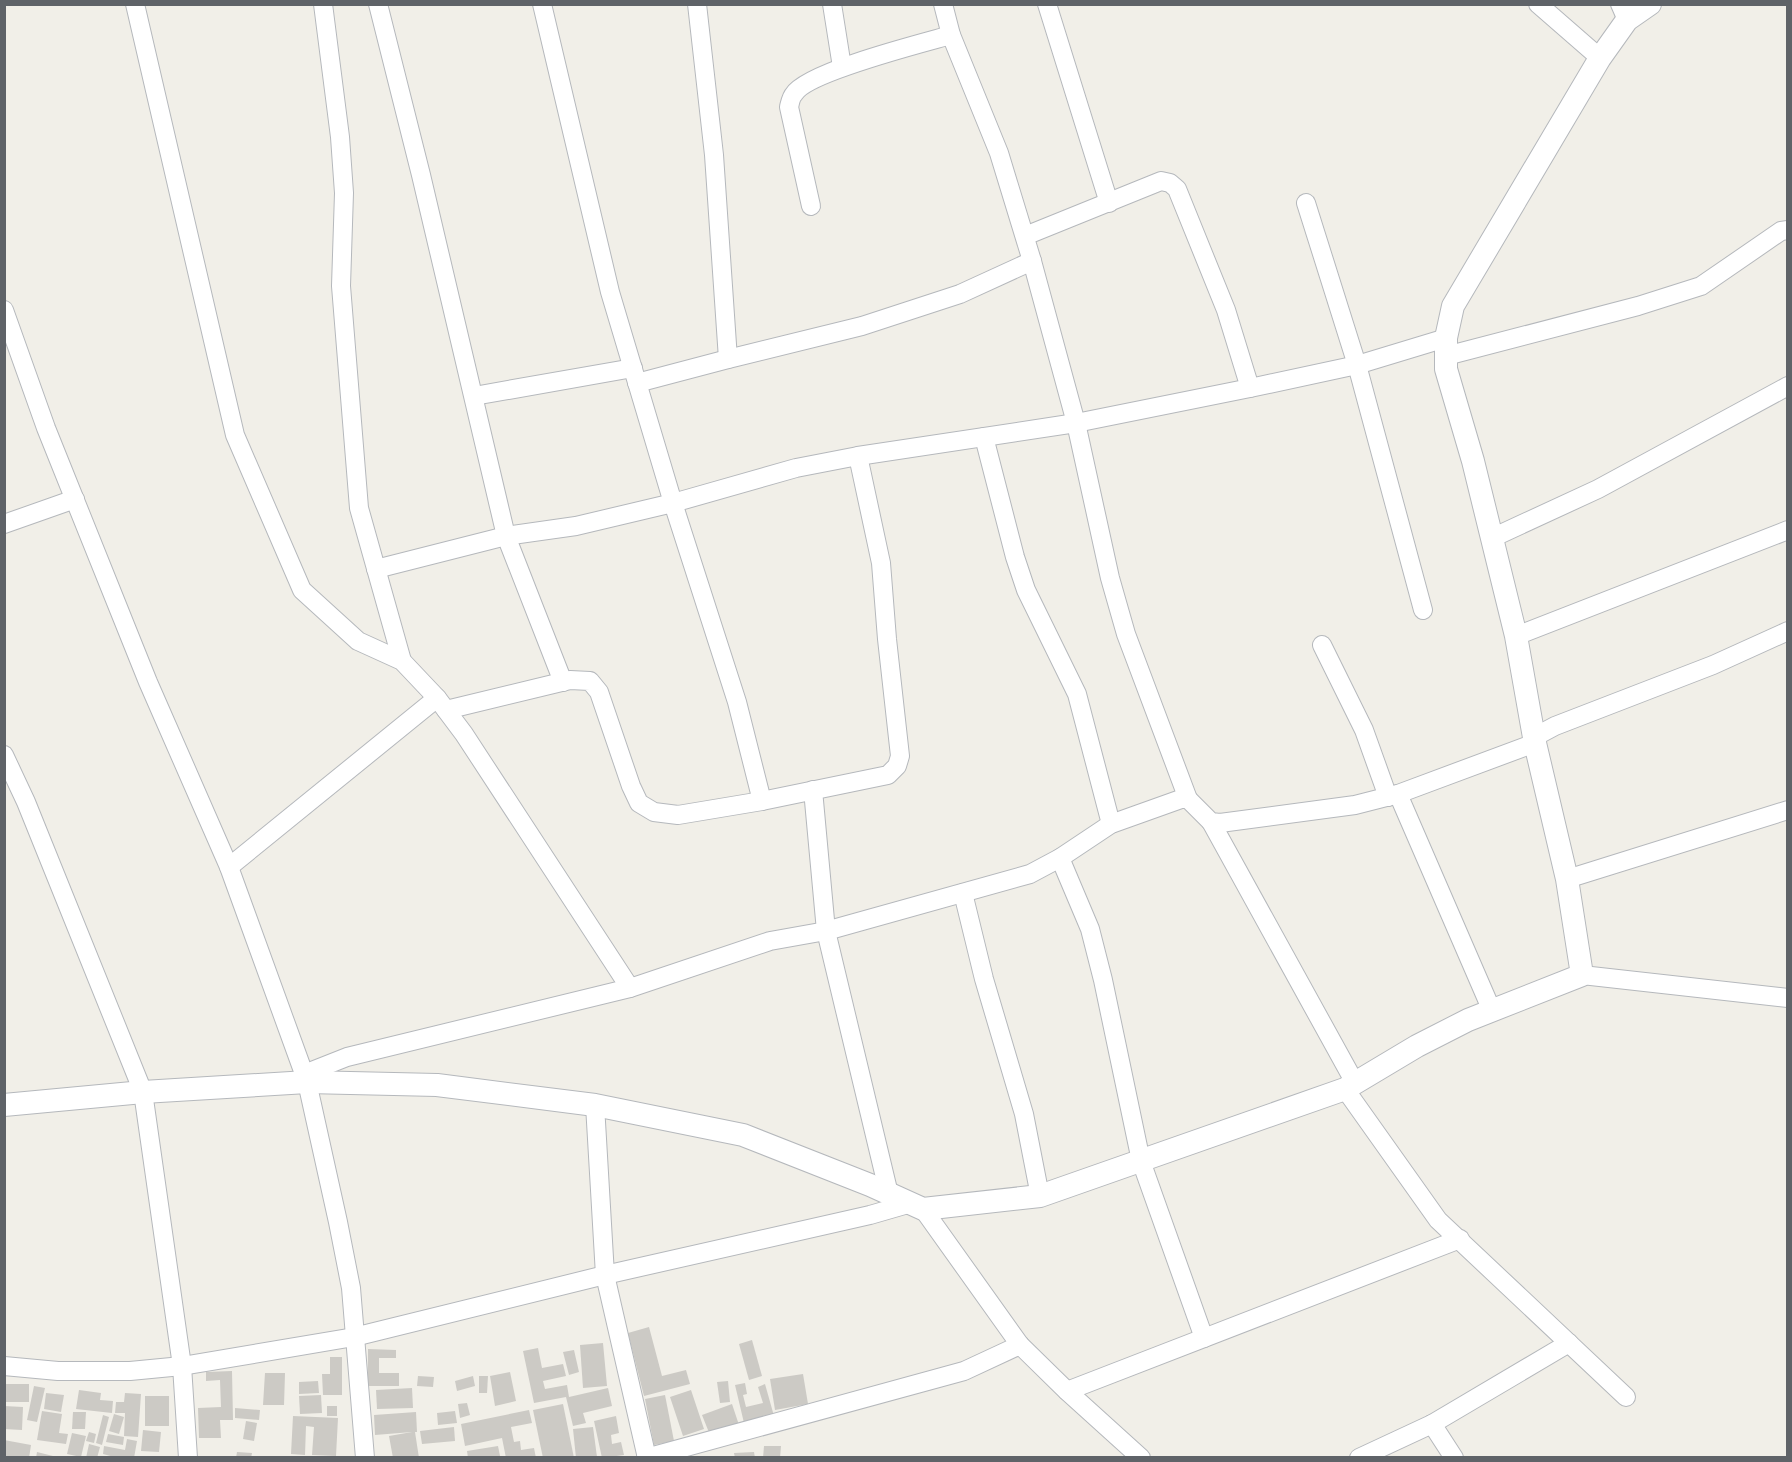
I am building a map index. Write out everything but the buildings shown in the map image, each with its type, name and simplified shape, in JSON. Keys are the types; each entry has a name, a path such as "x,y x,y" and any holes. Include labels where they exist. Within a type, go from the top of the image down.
{"street":[{"path":"135,4 234,435 302,590 358,641 402,661 442,704 630,988"},
{"path":"323,4 340,137 343,182 341,286 359,508 402,661"},
{"path":"378,4 422,175 506,536 563,682"},
{"path":"542,4 610,292 673,503 737,702 762,801"},
{"path":"697,4 714,155 728,359"},
{"path":"832,4 842,67"},
{"path":"944,4 951,34 999,153 1032,261 1076,423 1110,578 1126,634 1188,799 1211,822 1350,1086 1438,1220 1626,1397"},
{"path":"1047,4 1108,202"},
{"path":"1538,4 1600,58"},
{"path":"1582,975 1567,879 1535,743 1516,636 1473,461 1446,369 1446,347 1453,306 1600,58 1624,12 1650,4"},
{"path":"811,206 789,107 794,93 804,84 842,67 951,34"},
{"path":"1024,237 1161,181 1170,183 1177,189 1226,310 1250,388"},
{"path":"1306,203 1357,365 1423,610"},
{"path":"376,569 506,536 576,526 673,503 796,468 858,456 1076,423 1638,306 1701,286 1781,231 1788,230"},
{"path":"474,396 635,375 728,359 862,326 960,294 1032,261"},
{"path":"4,310 46,428 147,682 229,867 306,1078 351,1288 365,1458"},
{"path":"1492,538 1598,489 1788,386"},
{"path":"984,437 1015,557 1026,590 1077,694 1111,824"},
{"path":"229,867 442,704 563,682 590,681 599,692 631,786 639,803 654,812 678,815 762,801 888,775 897,766 900,756 881,563 858,456"},
{"path":"4,524 75,499"},
{"path":"1516,636 1788,530"},
{"path":"1211,822 1290,815 1355,805 1393,796 1535,743 1540,734 1555,726 1713,665 1788,631"},
{"path":"1323,645 1492,1011"},
{"path":"4,756 26,802 143,1092 182,1366 188,1458"},
{"path":"813,790 826,931 907,1202 1020,1345 1067,1391 1142,1458"},
{"path":"306,1078 347,1057 630,988 770,941 826,931 1030,874 1060,858 1111,824 1181,799 1188,799"},
{"path":"1567,879 1788,810"},
{"path":"1060,858 1090,929 1141,1161 1204,1338"},
{"path":"963,893 984,979 1023,1114 1040,1196"},
{"path":"4,1366 70,1371 130,1371 182,1366 354,1337 605,1275 870,1215 907,1202 1040,1196 1350,1086 1417,1046 1468,1020 1582,975 1788,998"},
{"path":"4,1105 306,1078 437,1085 595,1105 744,1135 907,1202"},
{"path":"595,1105 605,1275 647,1457 964,1371 1020,1345"},
{"path":"1067,1391 1460,1239"},
{"path":"1359,1458 1432,1424 1569,1343"},
{"path":"1432,1424 1454,1458"}]}
